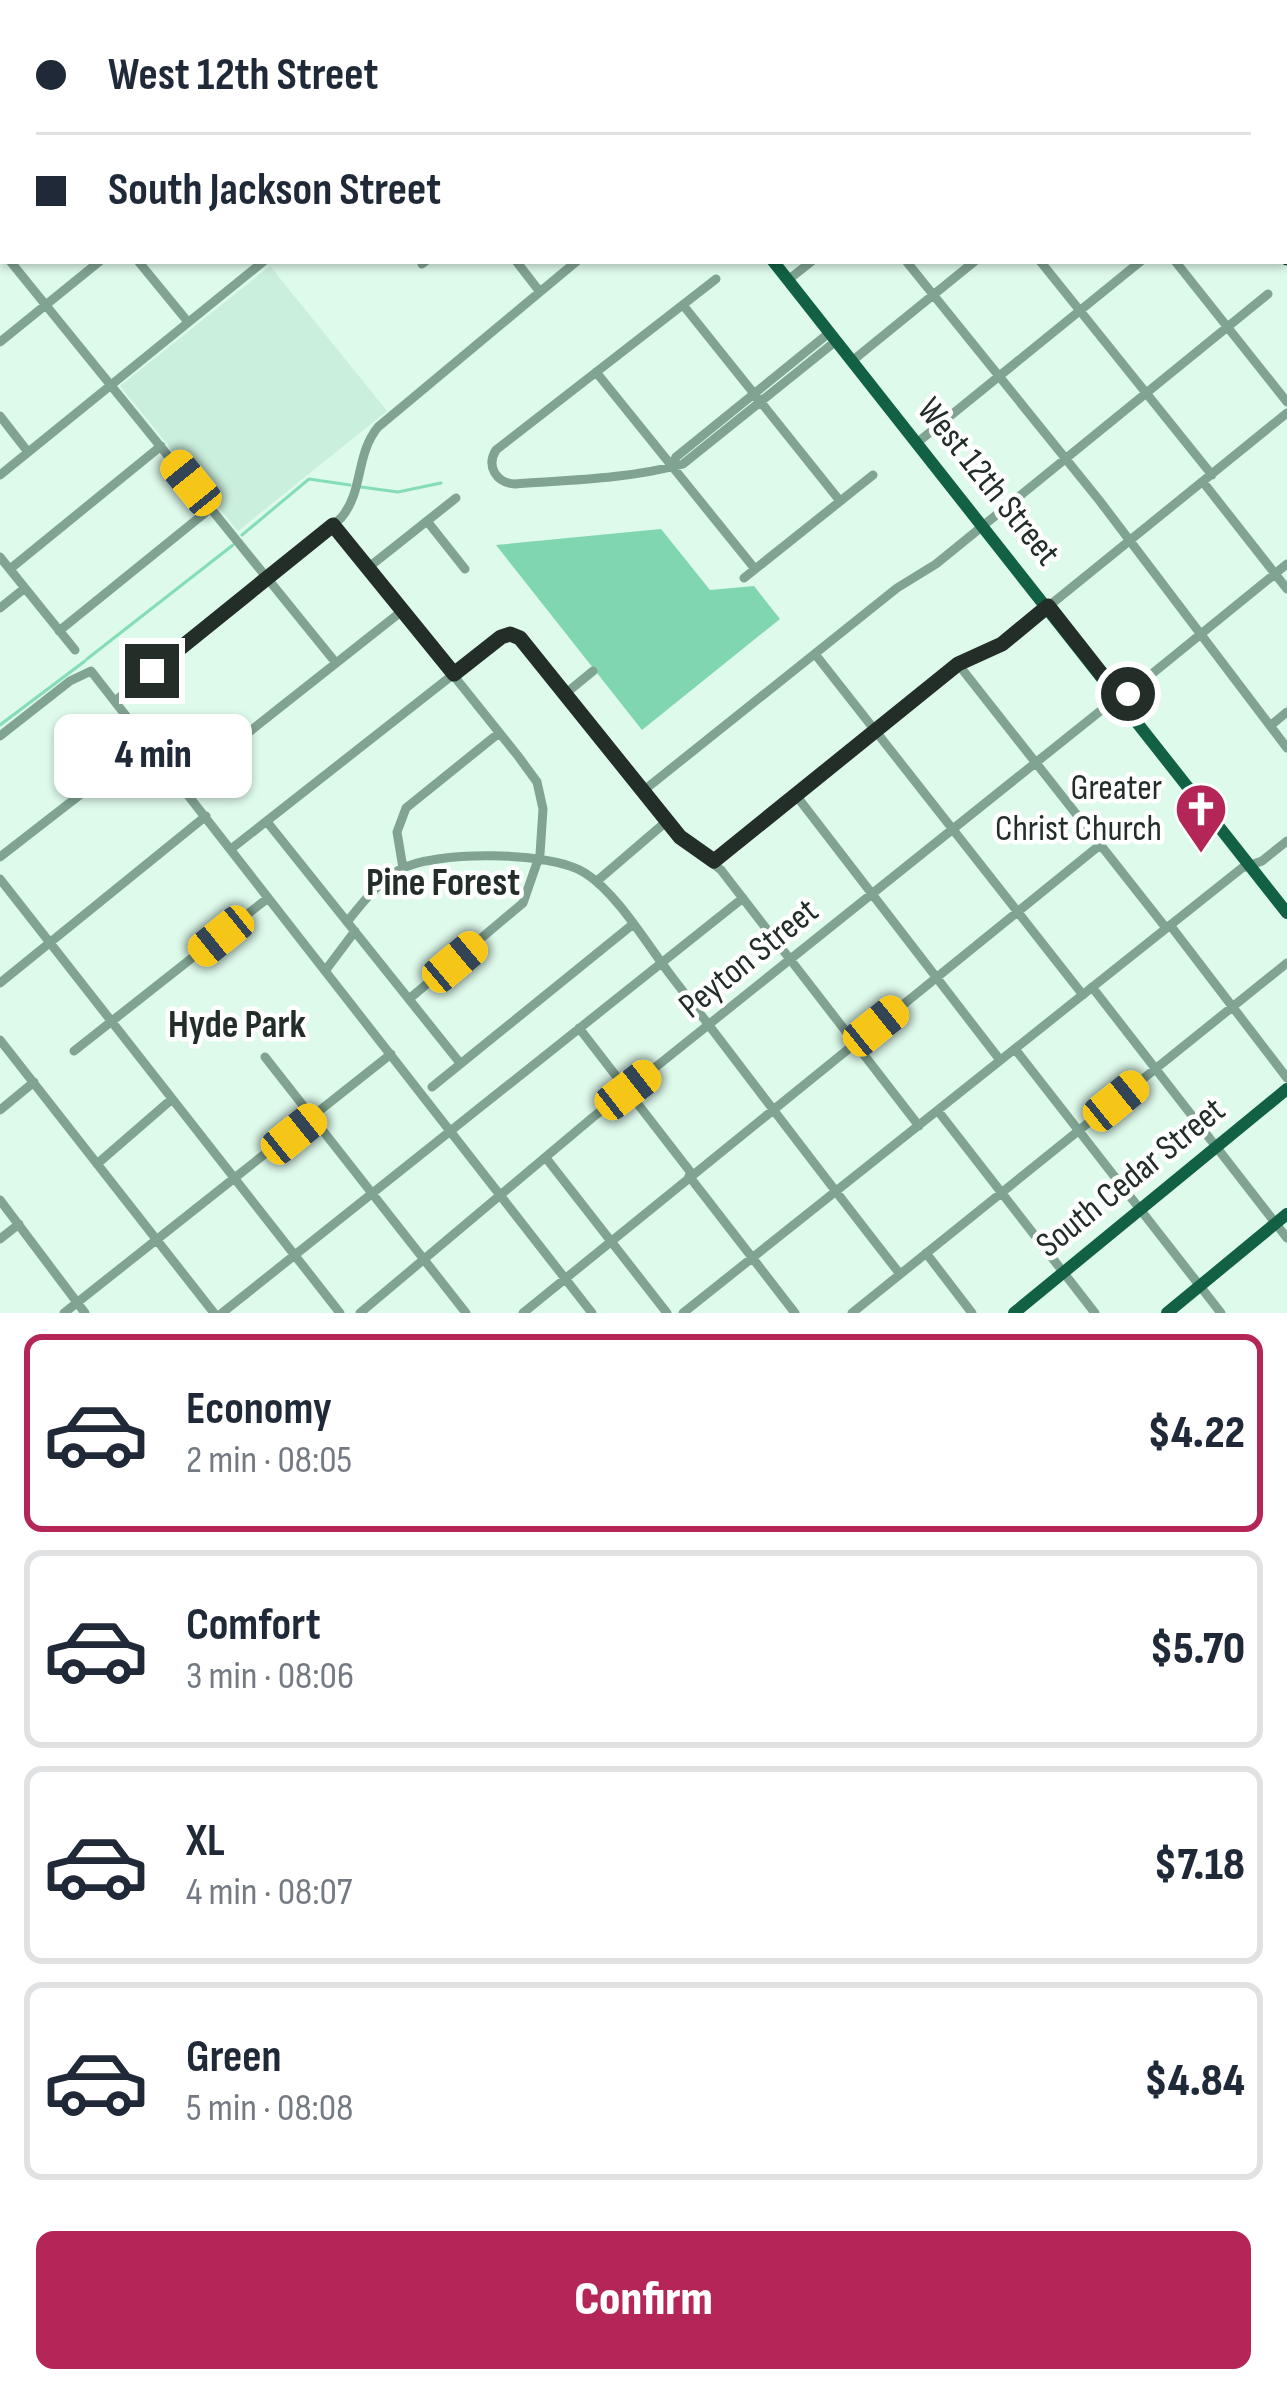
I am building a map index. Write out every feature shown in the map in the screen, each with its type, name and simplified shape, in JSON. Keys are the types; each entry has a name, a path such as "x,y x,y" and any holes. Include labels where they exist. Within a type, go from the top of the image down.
{"main road":[{"name":"West 12th Street","path":"775,264 1287,913"},
{"name":"South Cedar Street","path":"1014,1313 1287,1089"},
{"path":"1167,1313 1281,1219"}],"street":[{"path":"12,264 336,663"},
{"path":"0,342 96,264"},
{"path":"140,264 188,322"},
{"path":"0,475 260,264"},
{"path":"518,264 540,292"},
{"path":"115,701 333,525 351,506 363,450 378,427 573,264"},
{"path":"788,280 808,264"},
{"path":"908,264 1065,458 1287,748"},
{"path":"853,361 971,264"},
{"path":"1042,264 1147,392 1287,590"},
{"path":"918,442 1137,264"},
{"path":"1177,264 1287,402"},
{"path":"672,467 514,484 501,480 490,458 716,279"},
{"path":"644,791 897,588 936,564 1268,294"},
{"path":"683,305 840,500"},
{"path":"672,467 676,457 833,337"},
{"path":"596,372 754,569"},
{"path":"0,416 28,452"},
{"path":"714,861 958,664 1002,644 1285,419"},
{"path":"10,569 161,446"},
{"path":"744,578 873,475"},
{"path":"369,567 456,498"},
{"path":"59,631 211,508"},
{"path":"427,521 465,569"},
{"path":"333,525 533,775 543,809 538,859 520,908 409,999"},
{"path":"0,557 75,650"},
{"name":"Peyton Street","path":"359,1313 628,1090 1287,564"},
{"path":"0,608 25,588"},
{"path":"182,785 402,610"},
{"path":"231,849 454,674 510,634 520,638 680,837 714,861 919,1126"},
{"path":"815,654 1019,911 1281,1219 1287,1238"},
{"path":"958,664 1287,1078"},
{"path":"0,736 70,681 91,671 592,1313"},
{"path":"565,694 593,671"},
{"path":"1270,726 1287,712"},
{"path":"403,868 397,832 406,808 500,733"},
{"path":"0,857 148,742"},
{"path":"795,794 1000,1060"},
{"path":"0,983 206,816"},
{"path":"597,881 667,821"},
{"path":"268,823 460,1063"},
{"path":"683,1313 1242,868 1287,841"},
{"path":"524,1313 1100,845"},
{"path":"325,970 374,890 403,868 447,858 538,859 569,865 597,881 901,1274"},
{"path":"0,879 340,1313"},
{"path":"74,1051 268,898"},
{"path":"0,1040 218,1313 743,898"},
{"path":"432,1087 632,925"},
{"path":"852,1313 1287,964"},
{"path":"579,1028 795,1313"},
{"path":"1015,1049 1221,1313"},
{"path":"64,1313 391,1054"},
{"path":"265,1058 466,1313"},
{"path":"0,1110 34,1082"},
{"path":"97,1164 172,1099"},
{"path":"938,1111 1095,1313"},
{"path":"546,1158 667,1313"},
{"path":"0,1200 85,1313"},
{"path":"0,1239 19,1224"},
{"path":"926,1253 972,1313"}],"shaded area":[{"path":"270,266 387,411 238,531 120,386"}],"green space":[{"path":"661,529 710,590 754,586 780,619 642,730 496,545"}],"waterway":[{"path":"242,535 309,479 350,485"},
{"path":"361,487 398,492 441,483"},
{"path":"87,659 233,545"},
{"path":"0,725 85,661"}],"place":[{"name":"Greater Christ Church","path":"1201,855"}],"district":[{"name":"Pine Forest","path":"443,883"},
{"name":"Hyde Park","path":"237,1025"}],"route":[{"path":"152,671 333,525 454,674 501,637 520,638 680,837 714,861 958,664 1002,644 1048,606 1121,699 1128,694"}]}
